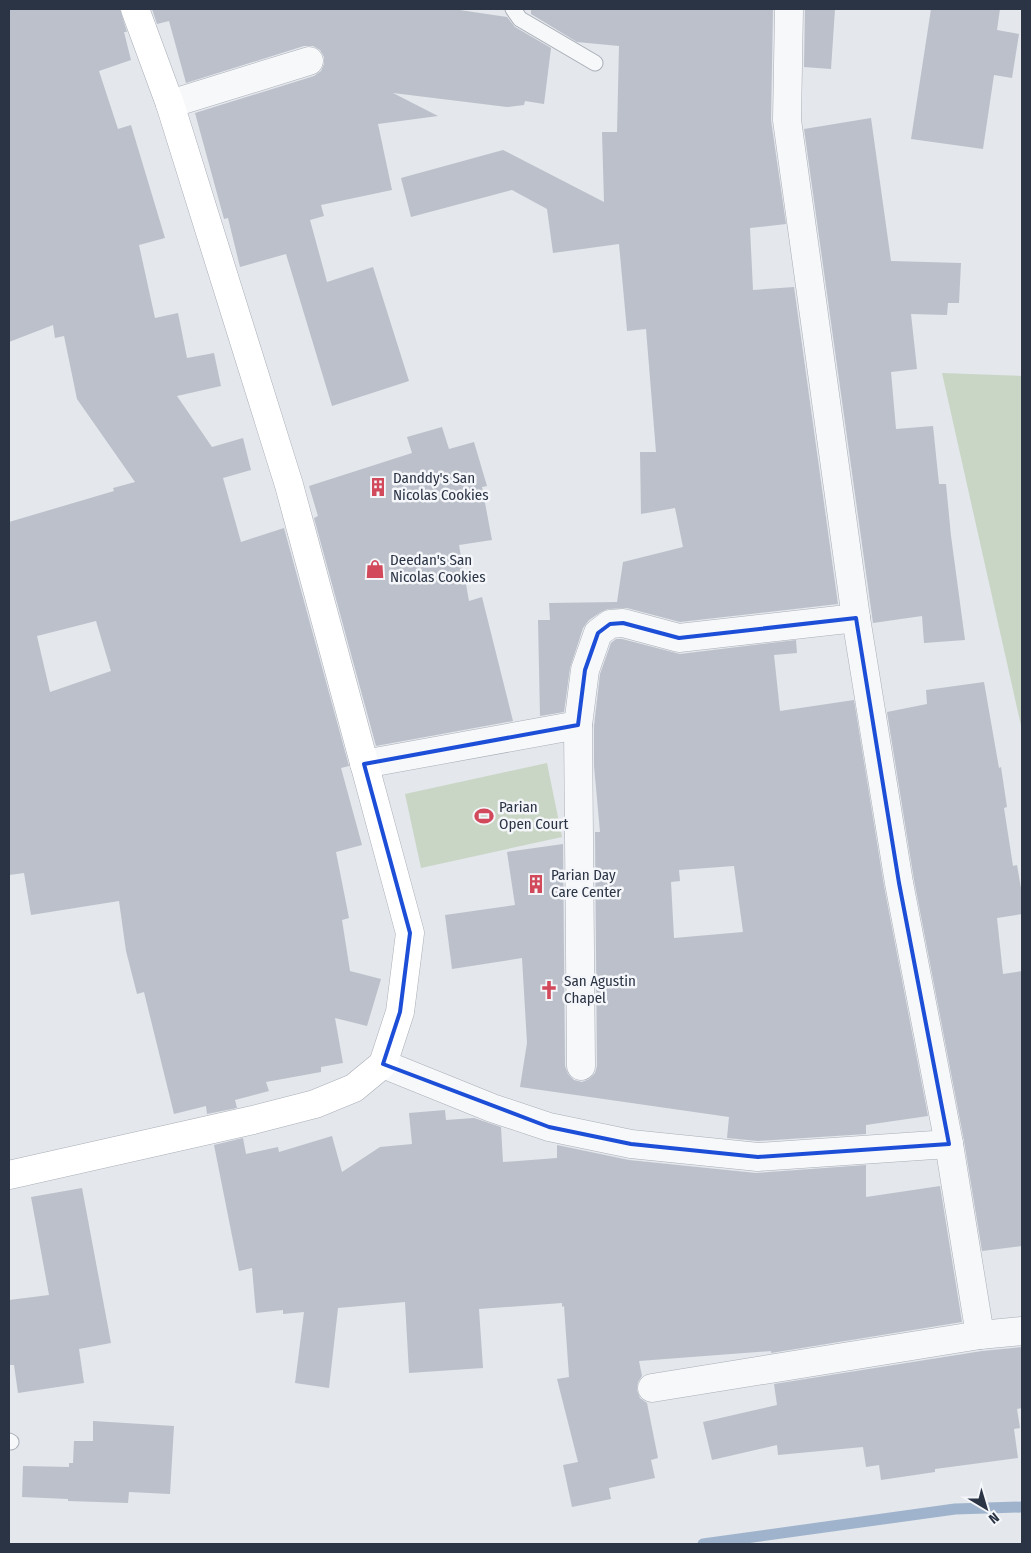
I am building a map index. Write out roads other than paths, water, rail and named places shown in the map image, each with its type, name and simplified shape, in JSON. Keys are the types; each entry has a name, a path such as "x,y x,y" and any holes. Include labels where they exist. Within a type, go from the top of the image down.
{"main road":[{"path":"9,1175 253,1120 315,1104 354,1088 383,1064 400,1012 410,933 289,485 170,104 135,9"}],"street":[{"path":"789,9 787,120 856,618 899,883 950,1144 980,1336"},
{"path":"170,104 309,61"},
{"path":"580,1066 578,725 585,670 598,633 610,624 623,623 679,638 856,618"},
{"path":"364,764 578,725"},
{"path":"383,1064 492,1108 549,1127 631,1144 758,1157 950,1144"},
{"path":"652,1388 1022,1331"}],"lane":[{"path":"513,9 520,19 595,63"}],"waterway":[{"path":"703,1544 955,1509 1022,1507"}],"place":[{"name":"Danddy's San Nicolas Cookies","path":"378,487"},
{"name":"Deedan's San Nicolas Cookies","path":"375,569"},
{"name":"Parian Open Court","path":"484,816"},
{"name":"Parian Day Care Center","path":"536,884"},
{"name":"San Agustin Chapel","path":"549,990"}]}
